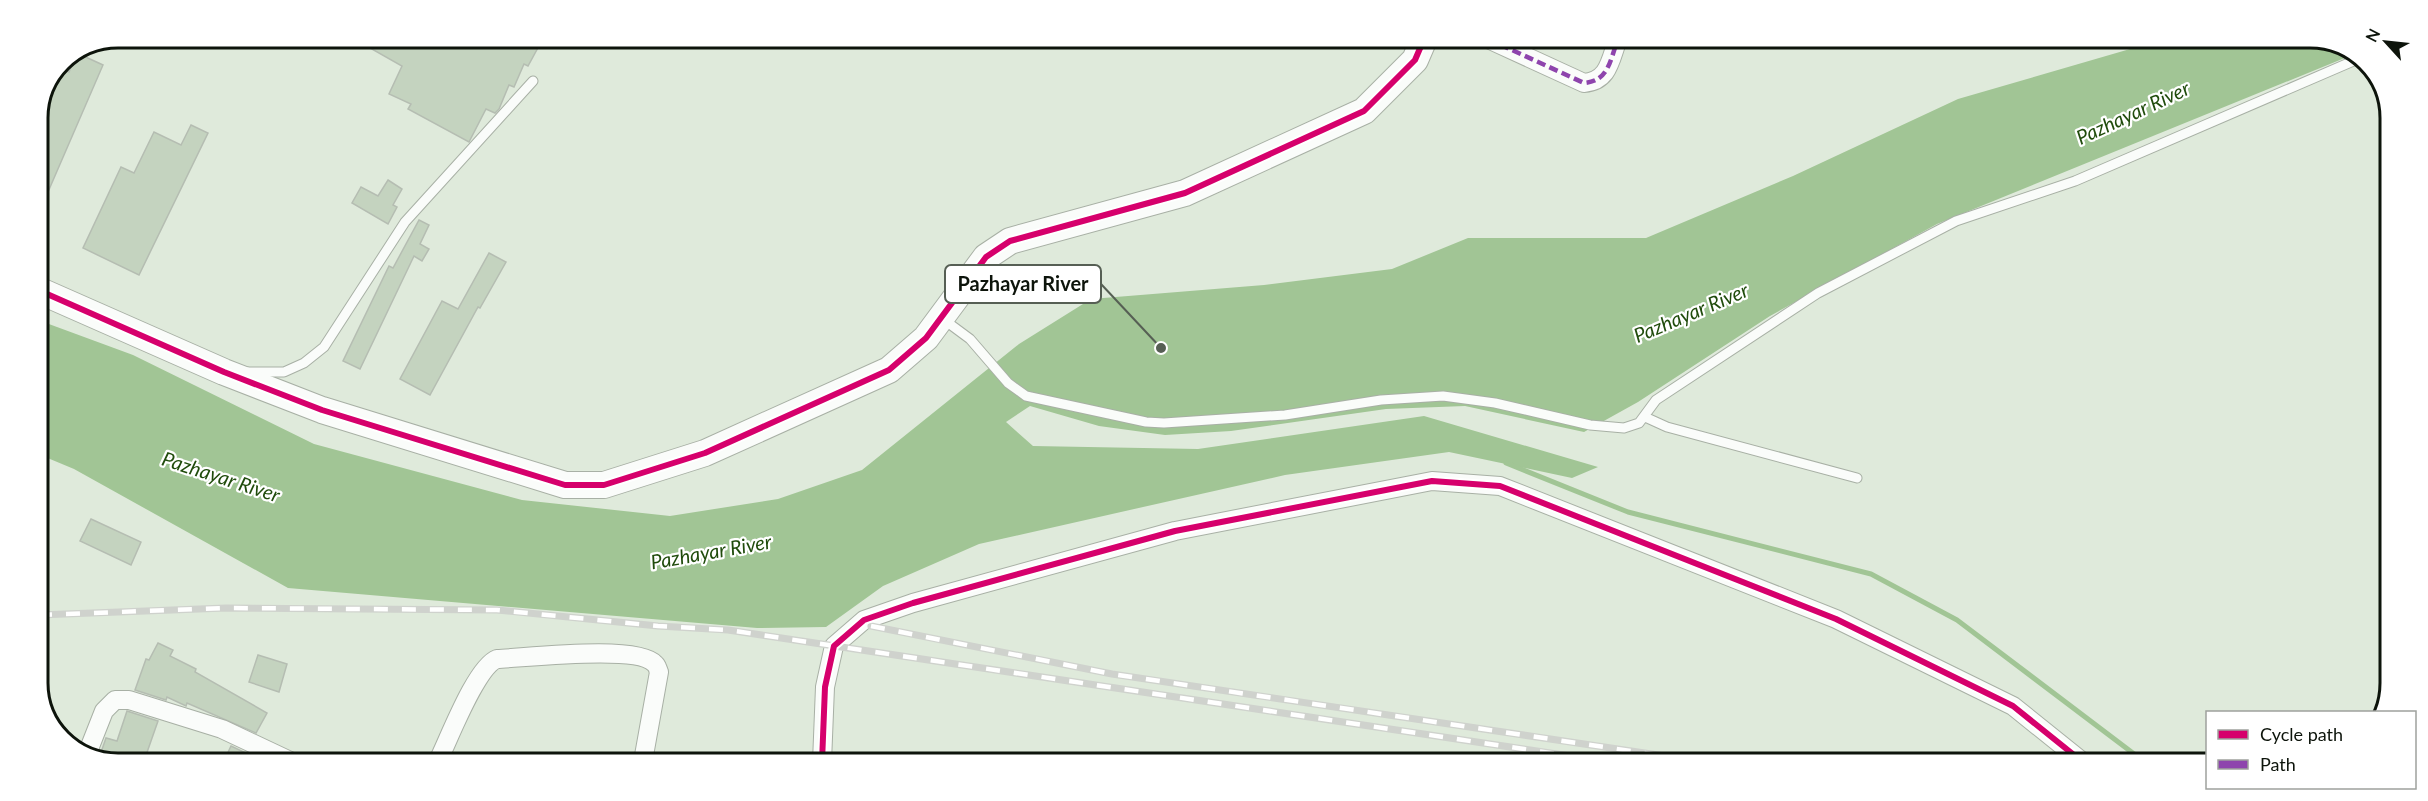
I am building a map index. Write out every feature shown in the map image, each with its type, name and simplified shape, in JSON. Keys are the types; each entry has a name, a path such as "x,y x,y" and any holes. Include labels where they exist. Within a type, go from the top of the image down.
{"street":[{"path":"48,294 224,372 322,410 565,485 604,485 705,453 889,370 926,338 987,257 1010,242 1185,194 1364,111 1415,60 1420,48"},
{"path":"1508,48 1584,83 1596,82 1604,75 1614,48"},
{"path":"822,753 825,687 834,646 864,620 913,603 1175,531 1432,481 1500,486 1836,619 2013,706 2072,753"},
{"path":"442,753 476,681 490,662 497,659 606,653 635,655 656,664 659,672 644,753"},
{"path":"90,747 104,711 115,700 129,700 222,729 273,753"}],"lane":[{"path":"941,317 970,339 1008,383 1026,396 1146,422 1164,423 1285,415 1381,400 1443,396 1495,403 1610,428 1632,427 1645,417 1656,400 1818,293 1956,221 2075,181 2351,62"},
{"path":"224,372 284,372 304,363 324,347 405,222 533,81"},
{"path":"1645,417 1667,427 1857,478"}],"water":[{"path":"2133,48 2310,48 2328,50 2345,58 1937,224 1770,316 1638,402 1584,432 1465,406 1386,409 1231,431 1165,435 1099,426 1030,406 1006,422 1033,446 1198,449 1424,416 1598,467 1572,478 1449,452 1285,475 979,544 883,586 826,627 757,628 288,588 74,469 48,458 48,324 133,355 314,444 522,500 670,516 778,499 862,470 1019,344 1091,299 1264,285 1392,269 1468,238 1646,238 1793,176 1958,99"}],"building":[{"path":"370,48 538,48 528,66 524,64 514,87 509,85 499,109 495,113 486,109 469,142 408,109 411,104 389,94 402,66"},
{"path":"85,57 103,65 48,192 49,105 60,79 67,71 69,72 71,67"},
{"path":"191,125 208,133 139,275 83,248 121,167 134,173 154,132 181,145"},
{"path":"388,180 402,189 393,205 397,207 388,224 352,203 361,187 378,196"},
{"path":"419,220 429,225 420,244 429,249 422,261 414,256 360,369 343,361 389,266 393,268"},
{"path":"489,253 506,262 480,308 478,307 430,395 400,379 442,301 458,309"},
{"path":"91,519 141,542 131,565 80,541"},
{"path":"158,643 173,650 170,656 196,669 195,672 267,713 256,733 187,703 186,706 167,697 166,700 135,690 146,659 149,660"},
{"path":"258,655 287,664 279,692 249,682"},
{"path":"127,711 158,721 147,753 101,751 106,738 117,741"},
{"path":"231,746 246,753 228,753"}],"waterway":[{"path":"1506,463 1628,512 1871,574 1957,620 2133,753"}],"railway":[{"path":"48,615 226,608 497,610 658,626 728,630 1550,753"},
{"path":"871,626 1112,674 1645,753"}],"marked path":[{"path":"1508,48 1584,83 1604,74 1615,48"}],"cycle path":[{"path":"48,294 224,372 322,410 565,485 604,485 705,453 889,370 926,338 986,257 1010,241 1185,193 1364,111 1415,60 1420,48"},
{"path":"822,753 825,687 834,646 864,620 913,603 1175,531 1432,481 1500,486 1836,619 2013,706 2072,753"}],"place":[{"name":"Pazhayar River","path":"1161,348"}]}
